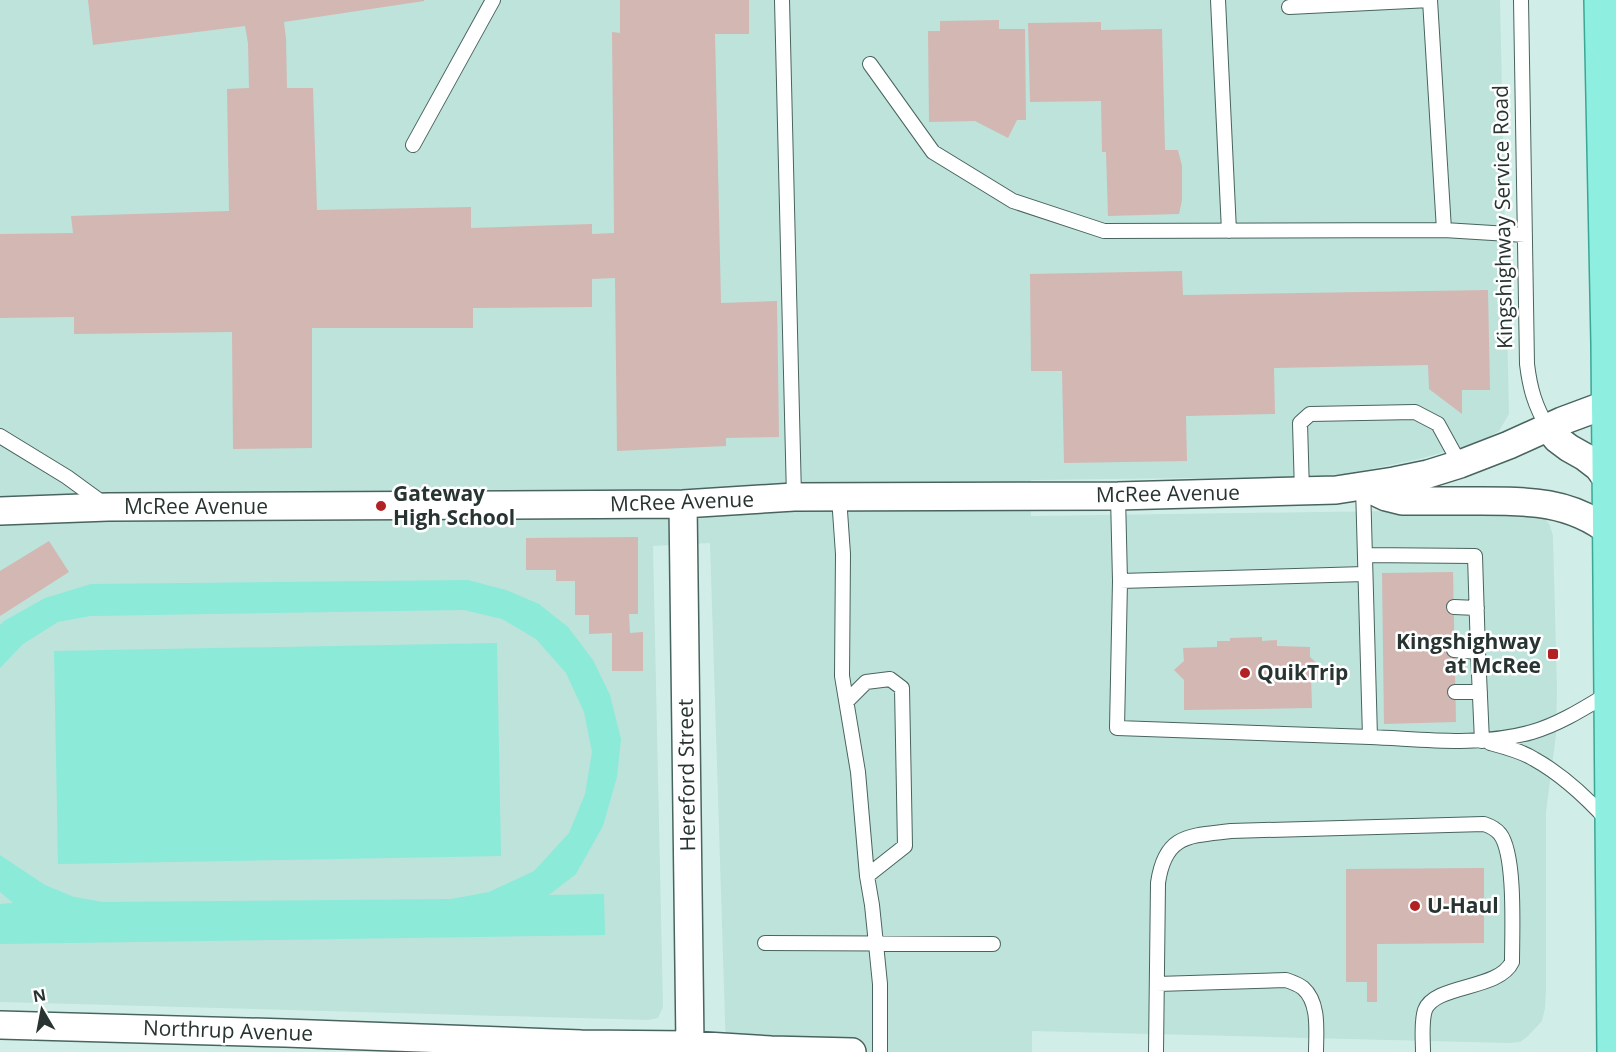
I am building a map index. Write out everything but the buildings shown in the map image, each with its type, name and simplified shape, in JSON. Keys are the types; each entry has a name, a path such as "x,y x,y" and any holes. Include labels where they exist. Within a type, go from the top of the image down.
{"main road":[{"path":"1601,0 1613,616 1611,692 1614,775 1612,825 1614,1052"}],"street":[{"name":"McRee Avenue","path":"0,511 108,507 684,504 794,497 1118,496 1336,490 1428,474 1509,446 1582,413 1609,406"},
{"path":"1548,428 1557,439 1598,467 1609,482"},
{"path":"1364,486 1386,497 1402,501 1536,502 1563,507 1598,523 1610,532"},
{"name":"Hereford Street","path":"684,504 690,1045"},
{"name":"Northrup Avenue","path":"0,1025 285,1042 581,1048 690,1045 771,1051 852,1052"}],"lane":[{"path":"413,145 493,0"},
{"path":"782,0 794,497"},
{"path":"1218,0 1229,231"},
{"path":"1288,7 1430,0 1444,231"},
{"name":"Kingshighway Service Road","path":"1521,0 1527,364 1530,387 1537,410 1548,428"},
{"path":"870,64 933,152 1013,201 1104,231 1444,231 1525,235"},
{"path":"1302,492 1300,423 1311,414 1415,412 1438,424 1460,464"},
{"path":"0,436 67,477 108,507"},
{"path":"1364,486 1370,737"},
{"path":"1118,496 1120,581 1117,728 1482,741 1508,738 1534,731 1589,706 1611,692"},
{"path":"840,497 843,554 842,676 858,772 867,876 876,944 880,984 880,1052"},
{"path":"1365,555 1476,556 1482,741"},
{"path":"1120,581 1365,574"},
{"path":"1367,605 1382,605"},
{"path":"1454,607 1477,608"},
{"path":"1367,646 1383,647"},
{"path":"1454,650 1478,652"},
{"path":"847,701 866,682 890,679 902,688 905,846 867,876"},
{"path":"1368,689 1384,689"},
{"path":"1455,692 1480,692"},
{"path":"1482,741 1518,751 1551,769 1598,809 1612,825"},
{"path":"1156,1052 1158,883 1160,868 1167,852 1177,843 1194,835 1231,831 1491,826 1499,832 1508,851 1511,875 1512,962 1510,968 1496,976 1432,1000 1425,1009 1423,1020 1423,1052"},
{"path":"765,943 993,944"},
{"path":"1157,984 1286,980 1304,989 1314,1006 1316,1052"}],"shaded area":[{"path":"0,0 1500,0 1509,414 1499,431 1465,446 1419,459 1346,474 1031,480 1031,516 1527,509 1544,516 1553,536 1557,690 1556,735 1546,812 1546,990 1542,1021 1520,1042 1508,1043 1032,1031 1032,1052 726,1052 710,543 653,546 663,1007 658,1018 648,1020 0,1002"}],"green space":[{"path":"468,580 506,590 539,604 568,627 593,660 610,695 621,739 617,777 603,826 576,874 549,895 604,894 605,935 0,944 0,904 13,903 0,892 0,855 45,885 74,897 103,902 451,899 489,892 534,871 569,833 585,794 592,752 584,712 566,673 536,639 502,619 464,610 90,616 58,622 23,644 0,668 0,625 4,621 45,598 91,584"},
{"path":"497,643 501,856 58,864 54,651"}],"place":[{"name":"Gateway High School","path":"381,506"},
{"name":"Kingshighway at McRee","path":"1553,654"},
{"name":"QuikTrip","path":"1245,673"},
{"name":"U-Haul","path":"1415,906"}]}
